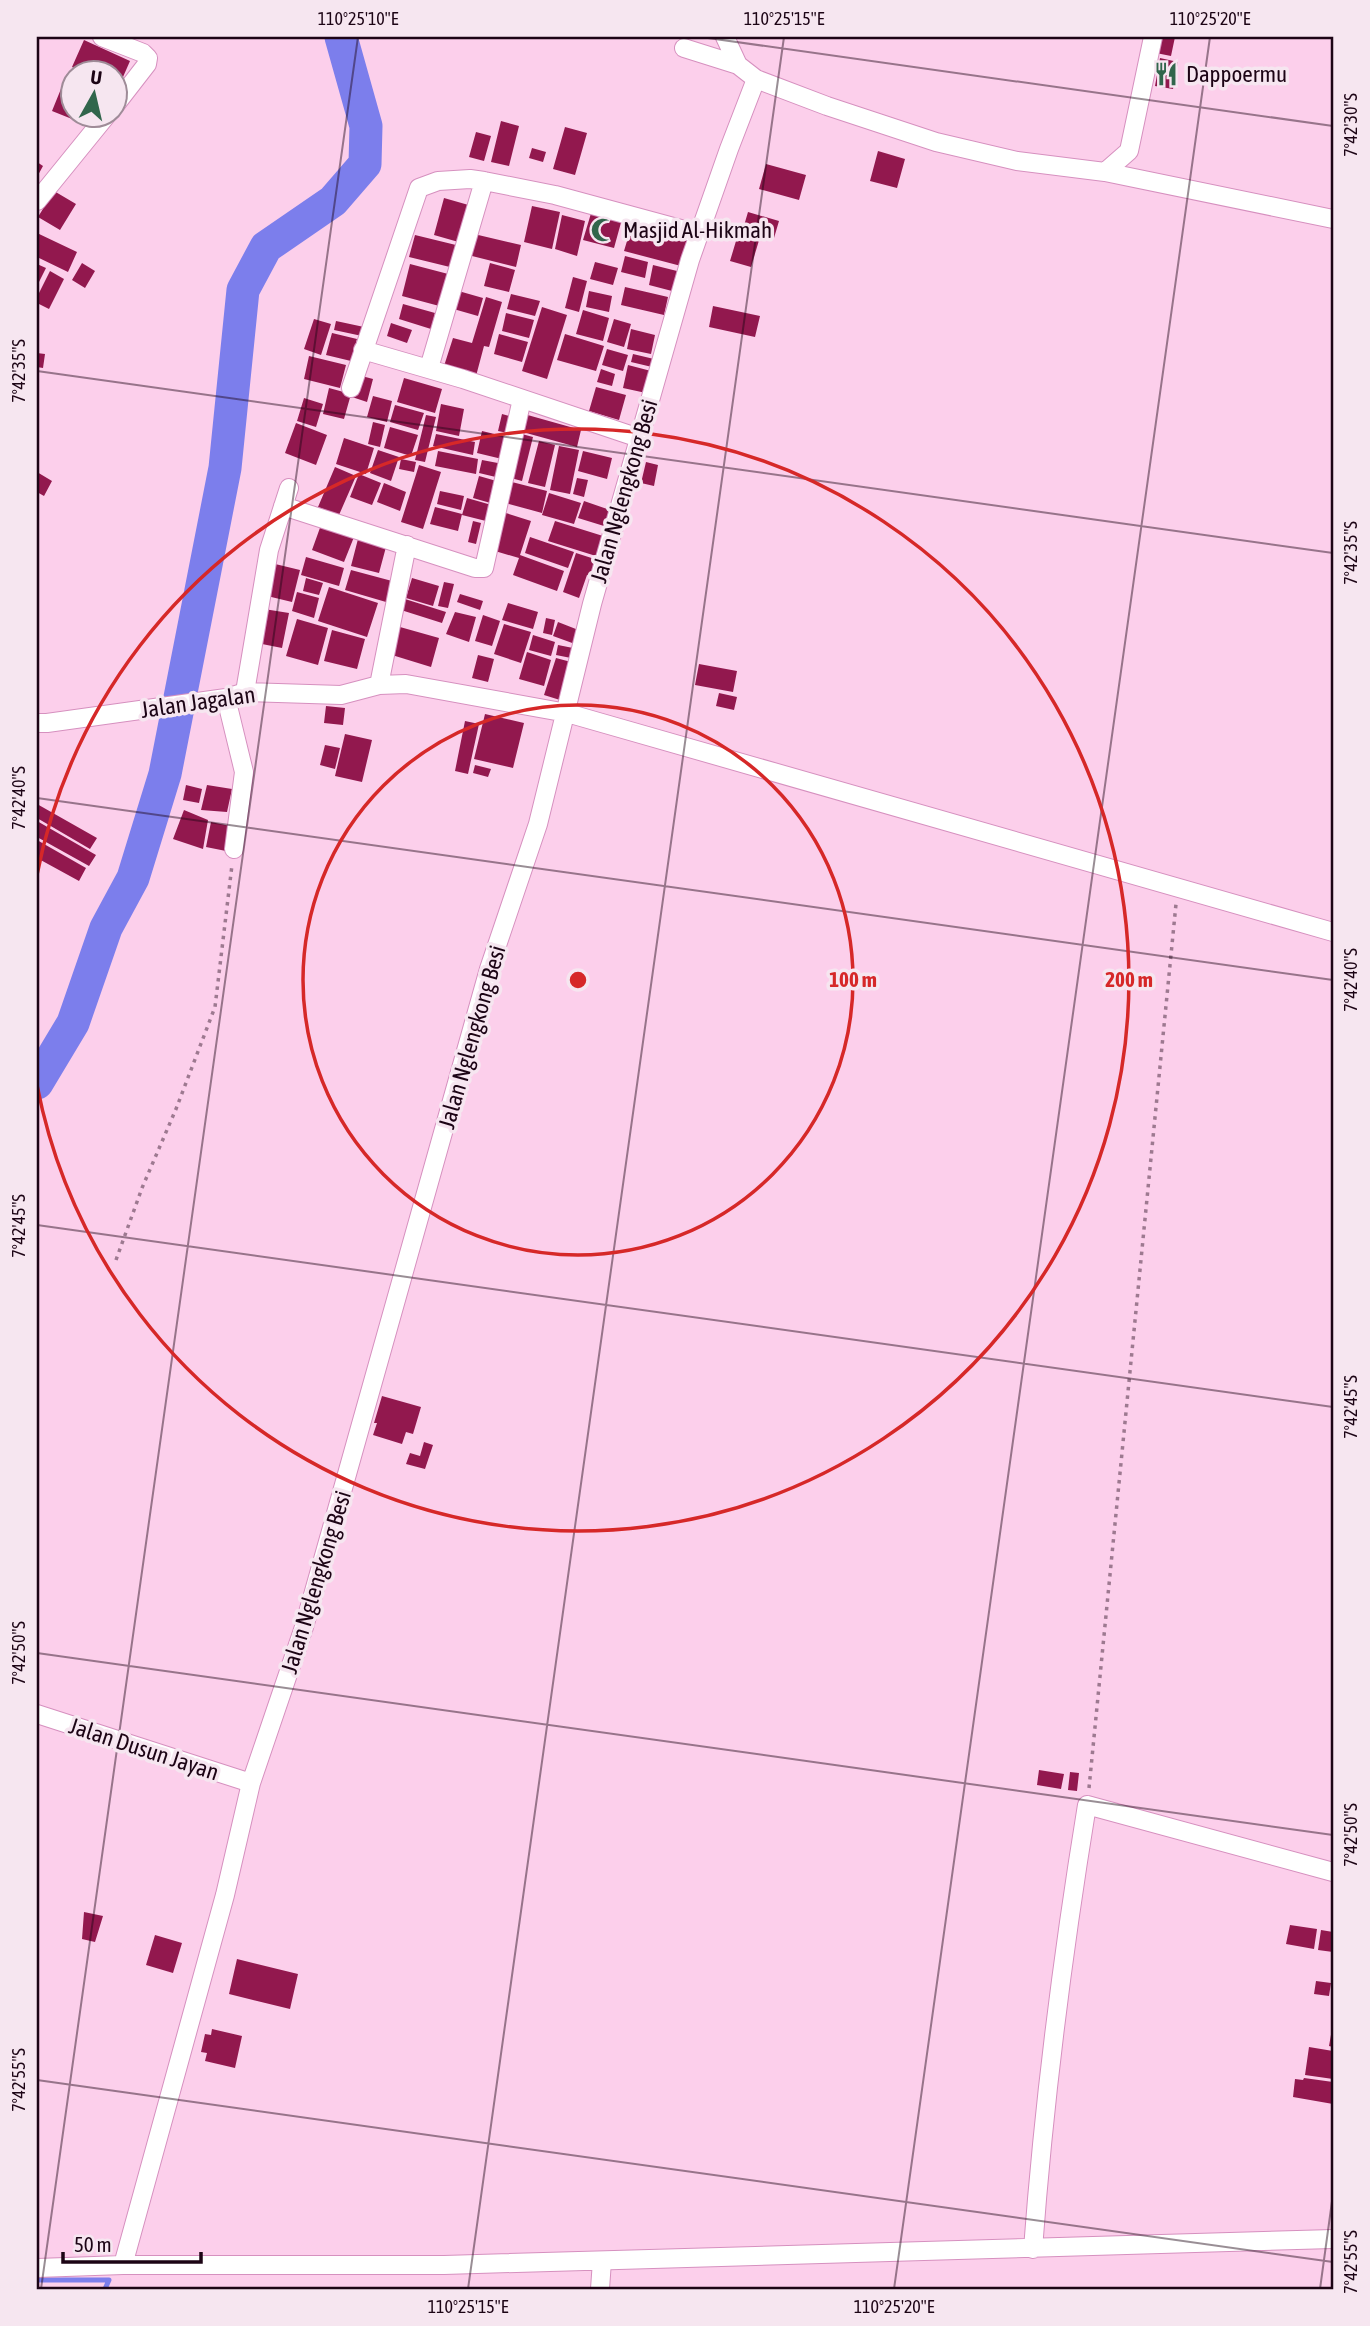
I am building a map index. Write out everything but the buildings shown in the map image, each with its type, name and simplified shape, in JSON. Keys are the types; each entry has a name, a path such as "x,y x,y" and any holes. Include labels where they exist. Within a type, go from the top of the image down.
{"street":[{"path":"102,37 143,53 148,58 147,64 130,86"},
{"path":"725,37 738,65"},
{"path":"1105,172 1129,151 1153,37"},
{"path":"684,48 738,65 756,79 827,106 936,142 1017,162 1105,172 1333,219"},
{"name":"Jalan Nglengkong Besi","path":"123,2264 225,1895 251,1783 304,1627 489,969 538,824 576,667 639,438 699,234 756,79"},
{"path":"37,201 95,130"},
{"path":"1129,151 1145,181"},
{"path":"351,388 419,188 438,181 484,181 555,195 699,234"},
{"path":"429,368 484,181"},
{"path":"363,349 429,368 639,438"},
{"path":"283,506 475,568 484,568 522,399"},
{"path":"245,692 269,550 289,488"},
{"path":"379,685 407,545"},
{"name":"Jalan Jagalan","path":"37,723 226,698 245,692 341,695 379,685 406,684 566,713 1333,932"},
{"path":"226,698 244,772 234,849"},
{"name":"Jalan Dusun Jayan","path":"37,1714 251,1783"},
{"path":"1032,2249 1056,2021 1087,1805 1333,1872"},
{"path":"37,2269 123,2264 444,2265 1333,2239"},
{"path":"600,2289 602,2261"}],"path":[{"path":"116,1260 215,1007 234,849"},
{"path":"1087,1805 1178,888"}],"waterway":[{"path":"37,1083 73,1023 106,928 133,878 165,774 225,468 243,290 266,247 333,201 365,164 366,126 341,37"},
{"path":"37,2280 109,2280 105,2289"}],"place":[{"name":"Dappoermu","path":"1166,74"},
{"name":"Masjid Al-Hikmah","path":"603,230"}]}
